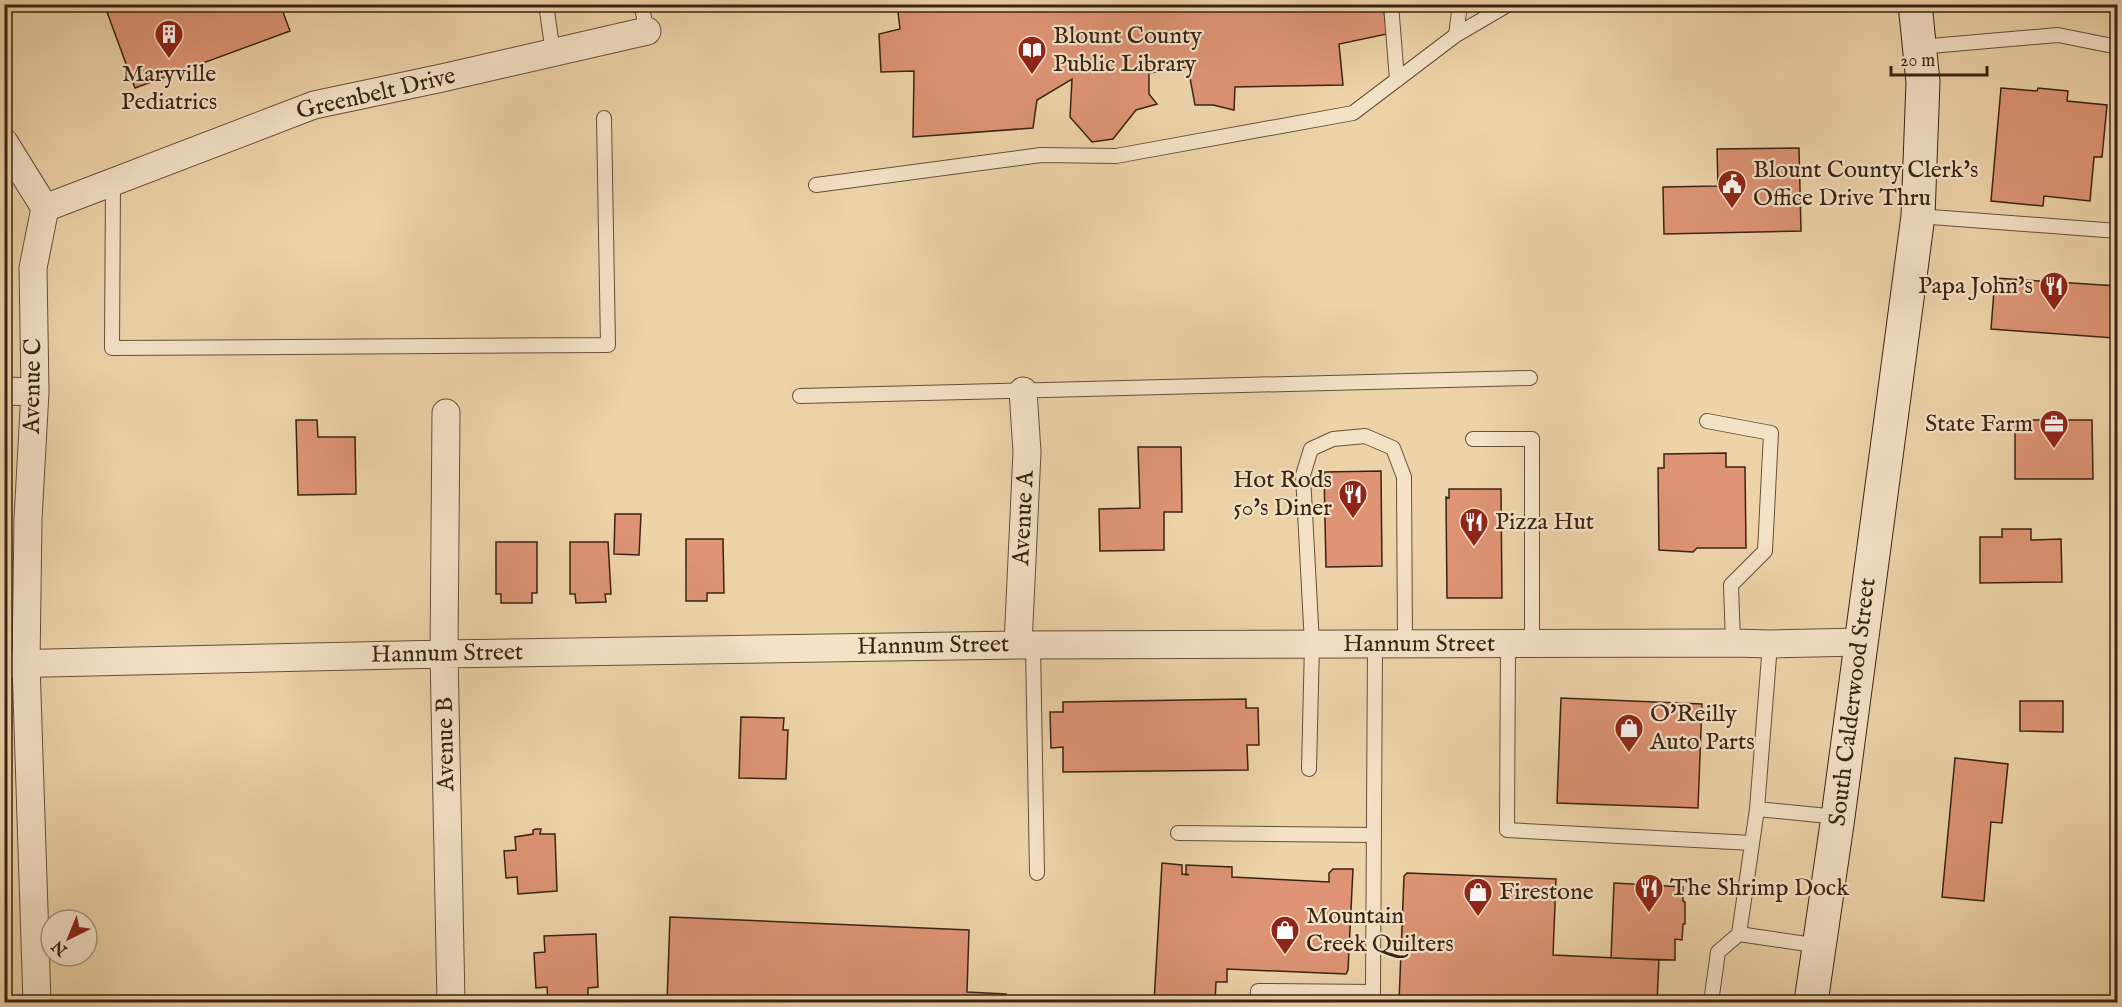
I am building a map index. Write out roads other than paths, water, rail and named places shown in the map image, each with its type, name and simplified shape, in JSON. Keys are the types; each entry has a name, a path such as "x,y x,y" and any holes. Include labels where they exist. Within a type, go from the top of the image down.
{"main road":[{"name":"South Calderwood Street","path":"1810,1002 1838,817 1917,216 1923,82 1915,4"}],"street":[{"name":"Greenbelt Drive","path":"45,208 314,105 647,31"},
{"path":"4,142 45,208"},
{"name":"Avenue C","path":"37,1002 15,664 28,519 35,392 33,268 45,208"},
{"path":"4,391 35,392"},
{"name":"Avenue A","path":"1023,391 1027,452 1026,645"},
{"name":"Avenue B","path":"446,413 444,654 451,1002"},
{"name":"Hannum Street","path":"15,664 444,654 1026,645 1861,642"}],"lane":[{"path":"546,4 553,52"},
{"path":"641,4 647,31"},
{"path":"1391,4 1398,80"},
{"path":"1456,36 1460,4"},
{"path":"816,185 1041,155 1116,156 1353,113 1456,36 1509,4"},
{"path":"1919,47 2058,35 2118,47"},
{"path":"113,182 112,348 608,345 604,118"},
{"path":"1917,216 2118,231"},
{"path":"800,396 1530,378"},
{"path":"1707,421 1771,433 1765,551 1731,585 1733,643"},
{"path":"1309,769 1312,644 1303,475 1311,449 1334,439 1365,436 1394,448 1404,477 1405,644"},
{"path":"1473,439 1533,439 1507,830 1752,843"},
{"path":"1257,1002 1258,991 1373,997 1375,644"},
{"path":"1711,1002 1718,952 1739,934 1757,809 1770,644"},
{"path":"1026,645 1037,873"},
{"path":"1757,809 1838,817"},
{"path":"1178,833 1373,835"},
{"path":"1739,934 1820,946"}],"place":[{"name":"Maryville Pediatrics","path":"169,60"},
{"name":"Blount County Public Library","path":"1032,76"},
{"name":"Blount County Clerk's Office Drive Thru","path":"1732,210"},
{"name":"Papa John's","path":"2054,312"},
{"name":"State Farm","path":"2054,450"},
{"name":"Hot Rods 50's Diner","path":"1353,520"},
{"name":"Pizza Hut","path":"1474,548"},
{"name":"O'Reilly Auto Parts","path":"1629,754"},
{"name":"The Shrimp Dock","path":"1649,914"},
{"name":"Firestone","path":"1478,918"},
{"name":"Mountain Creek Quilters","path":"1285,956"}]}
